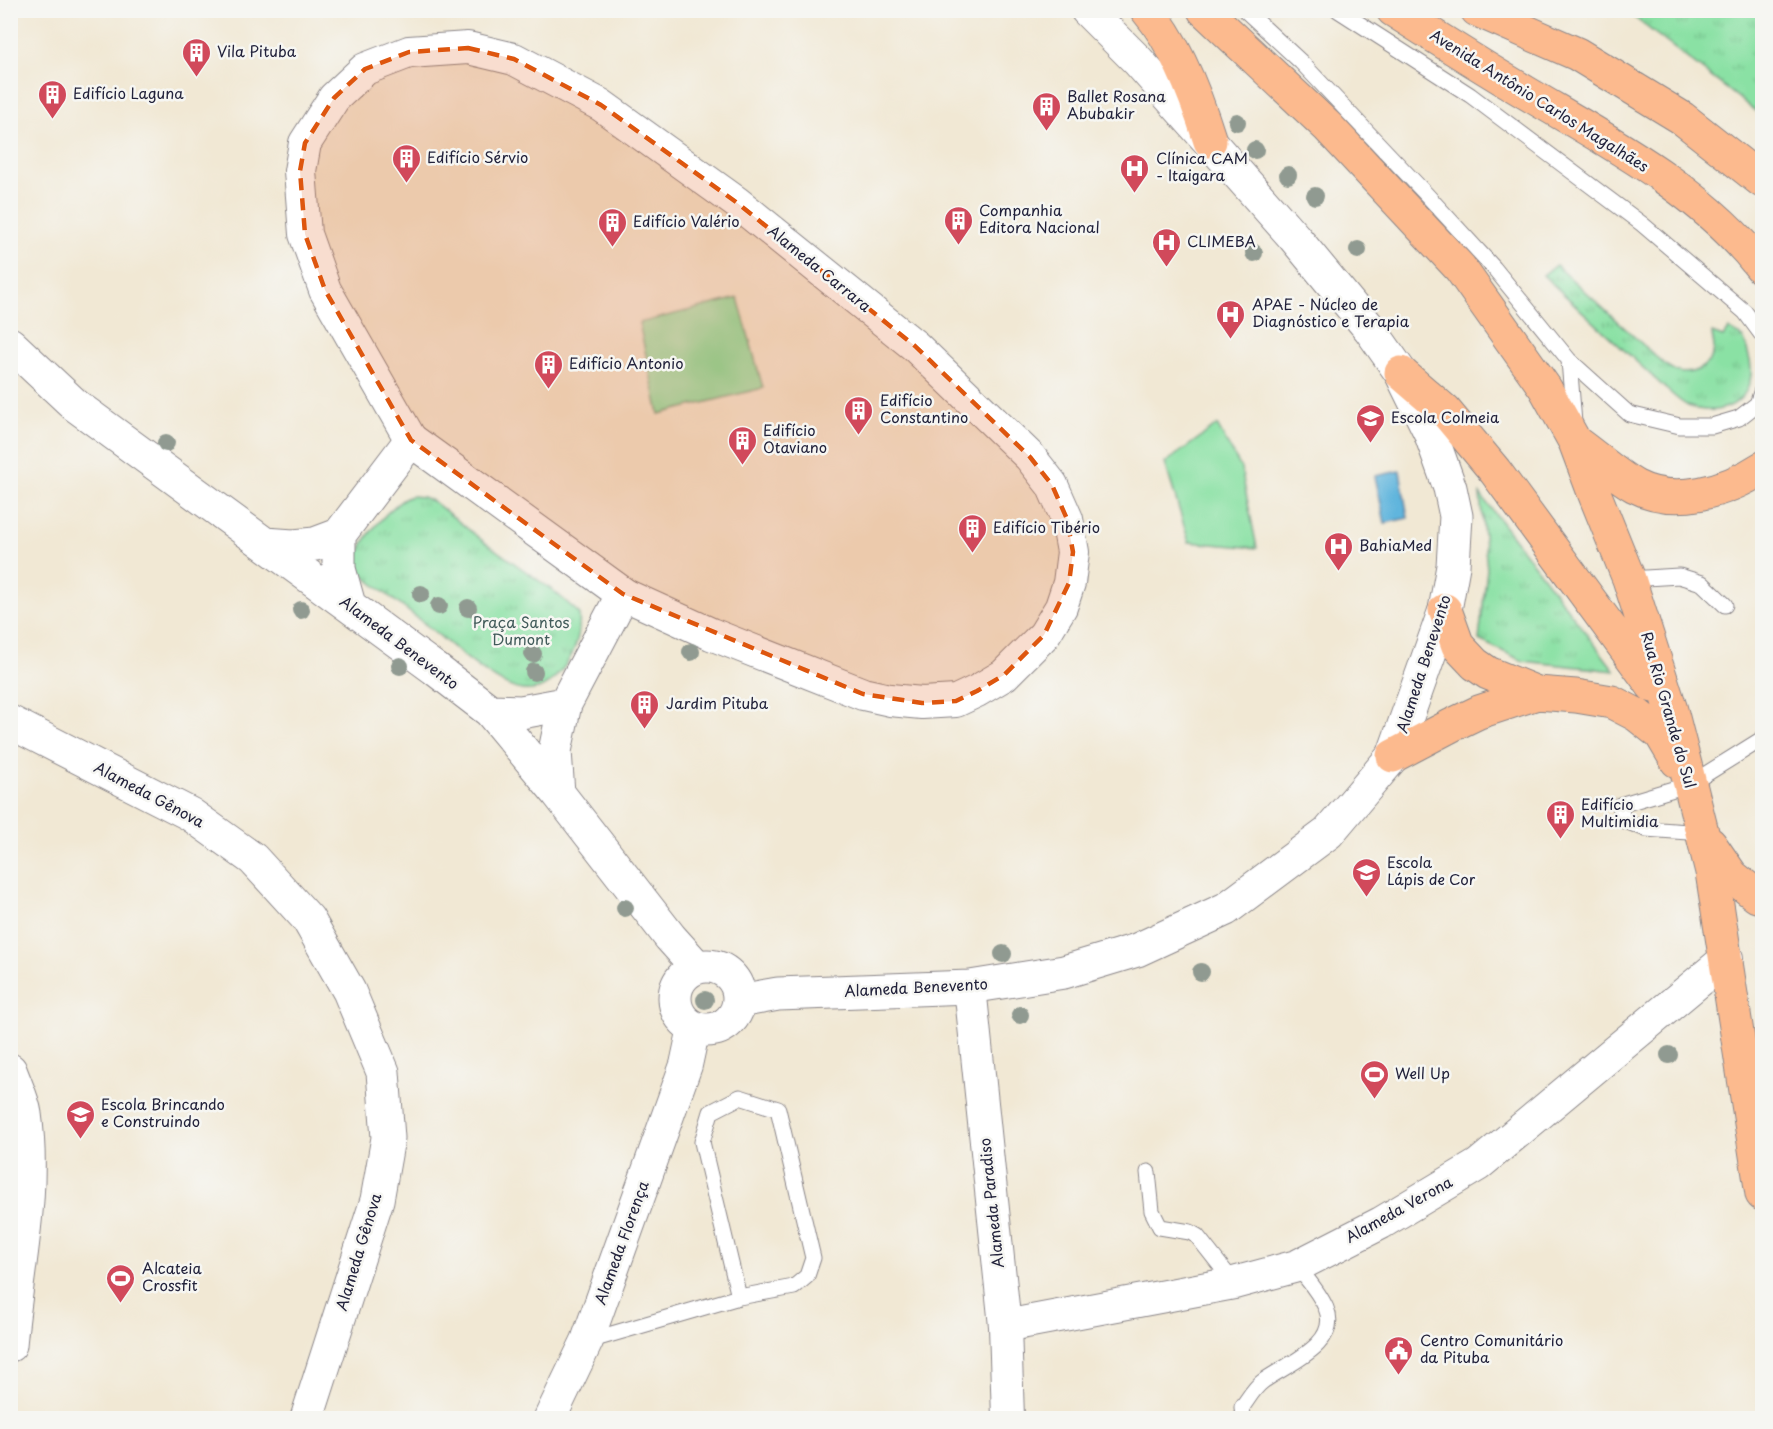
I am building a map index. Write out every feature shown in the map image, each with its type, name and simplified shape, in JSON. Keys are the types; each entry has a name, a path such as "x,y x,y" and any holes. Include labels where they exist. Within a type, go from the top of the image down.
{"main road":[{"path":"1147,10 1159,24 1197,101 1210,141"},
{"name":"Rua Rio Grande do Sul","path":"1204,10 1328,127 1460,268 1545,388 1575,442 1629,579 1671,710 1712,872 1762,1194"},
{"name":"Avenida Antônio Carlos Magalhães","path":"1393,10 1627,153 1692,199 1746,246 1762,268"},
{"path":"1477,10 1577,54 1682,118 1762,181"},
{"path":"1401,373 1444,411 1495,471 1671,710"},
{"path":"1575,442 1636,486 1671,496 1705,494 1762,468"},
{"path":"1445,610 1458,646 1488,674 1537,693 1612,702 1637,715 1661,734 1690,784"},
{"path":"1393,756 1479,712 1537,693"},
{"path":"1702,833 1732,876 1757,896 1762,897"}],"street":[{"name":"Alameda Benevento","path":"739,995 970,987 1064,972 1137,950 1226,909 1328,833 1393,756 1445,610 1453,566 1456,516 1450,488 1430,432 1401,373 1355,311 1210,141 1138,61 1087,10"},
{"name":"Alameda Carrara","path":"468,48 514,59 601,105 736,202 915,346 1030,457 1052,485 1068,519 1073,552 1069,584 1061,607 1044,635 1004,675 956,701 922,703 863,694 711,634 623,594 411,440 325,290 305,234 300,171 305,143 333,98 365,69 409,52 468,48"},
{"name":"Alameda Benevento","path":"10,344 75,405 490,711 558,793 670,937 692,969"},
{"name":"Alameda Benevento","path":"10,377 75,405"},
{"path":"265,544 293,546 315,544 339,535 411,440"},
{"path":"339,535 339,568 349,605"},
{"path":"558,793 555,751 565,704 623,594"},
{"path":"490,711 521,712 565,704"},
{"name":"Alameda Gênova","path":"10,722 190,814 253,859 308,919 349,991 383,1072 388,1138 377,1200 307,1419"},
{"name":"Alameda Verona","path":"1005,1326 1234,1282 1297,1266 1381,1223 1478,1166 1727,958"},
{"path":"707,966 718,967 727,972 735,981 739,995 737,1010 724,1026 699,1029 685,1022 674,1002 675,991 680,980 692,969 707,966"},
{"name":"Alameda Paradiso","path":"970,987 1005,1326 1008,1419"},
{"name":"Alameda Florença","path":"550,1419 587,1341 699,1029"},
{"path":"10,1070 25,1112 30,1164 26,1218 10,1345"}],"lane":[{"path":"1245,10 1301,62 1426,194 1494,268 1569,360 1629,414 1680,426 1712,426 1739,417 1757,404 1762,390"},
{"path":"1338,10 1470,95 1642,224 1745,312 1762,335"},
{"path":"1569,360 1575,442"},
{"path":"1629,579 1679,576 1702,583 1725,605"},
{"path":"1702,833 1646,829 1623,820 1620,805 1690,784 1762,739"},
{"path":"587,1341 739,1297 794,1287 807,1276 813,1258 778,1109 740,1097 711,1112 702,1142 739,1297"},
{"path":"1148,1172 1152,1211 1160,1227 1190,1232 1197,1236 1234,1282"},
{"path":"1243,1419 1242,1407 1261,1383 1317,1348 1327,1326 1327,1310 1315,1289 1297,1266"}],"highlighted area":[{"path":"468,48 514,59 601,105 736,202 915,346 1030,457 1052,485 1067,519 1073,552 1069,583 1044,635 1004,675 977,691 956,701 922,703 863,694 623,594 411,440 325,290 305,234 300,171 305,143 334,98 365,69 409,52"}],"green space":[{"path":"1626,11 1762,11 1762,116"},
{"path":"1556,265 1665,365 1676,371 1690,372 1706,364 1713,354 1712,333 1723,337 1729,329 1739,335 1745,343 1751,368 1750,381 1745,392 1738,401 1716,410 1702,410 1682,402 1543,275"},
{"path":"738,298 763,388 659,414 639,323"},
{"path":"1217,425 1241,468 1257,548 1189,542 1165,463"},
{"path":"1480,494 1615,671 1523,661 1479,640 1487,569"},
{"name":"Praça Santos Dumont","path":"411,496 423,497 434,502 483,541 555,592 579,613 578,637 573,652 556,677 548,684 539,689 522,690 487,674 366,578 358,561 363,544 386,514"}],"water":[{"path":"1400,471 1408,518 1385,523 1375,476"}],"place":[{"name":"Vila Pituba","path":"196,78"},
{"name":"Edifício Laguna","path":"52,120"},
{"name":"Ballet Rosana Abubakir","path":"1046,132"},
{"name":"Edifício Sérvio","path":"406,184"},
{"name":"Clínica CAM - Itaigara","path":"1135,194"},
{"name":"Companhia Editora Nacional","path":"958,246"},
{"name":"Edifício Valério","path":"612,248"},
{"name":"CLIMEBA","path":"1166,268"},
{"name":"APAE - Núcleo de Diagnóstico e Terapia","path":"1231,340"},
{"name":"Edifício Antonio","path":"548,390"},
{"name":"Edifício Constantino","path":"859,436"},
{"name":"Escola Colmeia","path":"1370,444"},
{"name":"Edifício Otaviano","path":"742,466"},
{"name":"Edifício Tibério","path":"972,554"},
{"name":"BahiaMed","path":"1338,572"},
{"name":"Jardim Pituba","path":"645,730"},
{"name":"Edifício Multimidia","path":"1560,840"},
{"name":"Escola Lápis de Cor","path":"1366,898"},
{"name":"Well Up","path":"1374,1100"},
{"name":"Escola Brincando e Construindo","path":"80,1140"},
{"name":"Alcateia Crossfit","path":"121,1304"},
{"name":"Centro Comunitário da Pituba","path":"1399,1376"}]}
